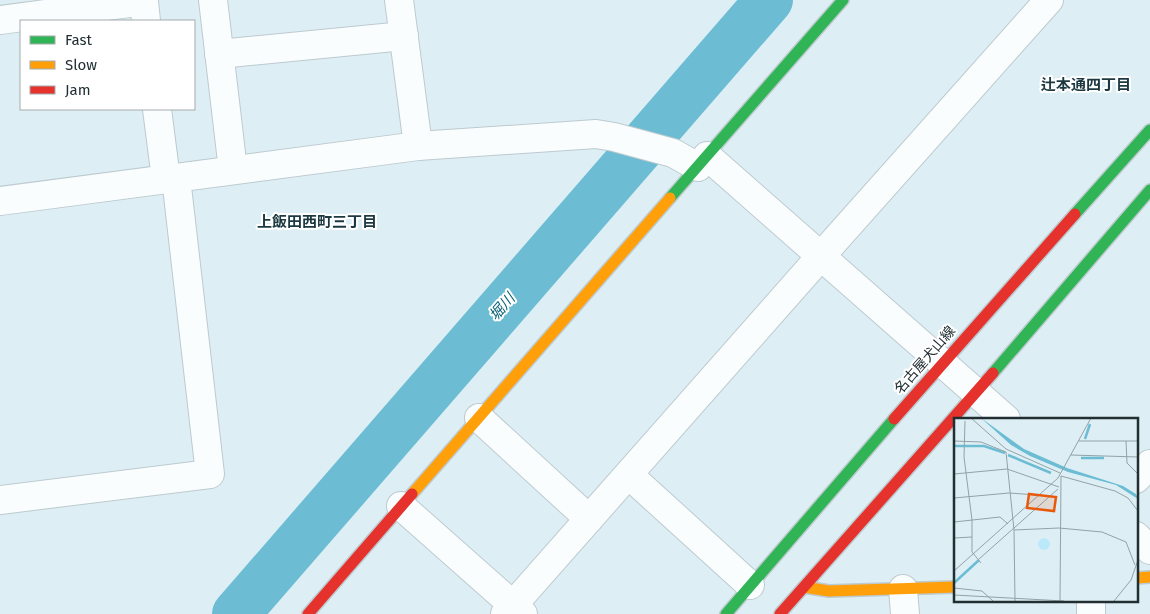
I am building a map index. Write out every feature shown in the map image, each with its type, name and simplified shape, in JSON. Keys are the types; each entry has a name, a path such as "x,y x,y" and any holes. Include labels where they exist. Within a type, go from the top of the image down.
{"main road":[{"path":"308,614 843,0"},
{"name":"名古屋犬山線","path":"726,614 942,363 1150,130"},
{"path":"780,614 976,392 1150,190"},
{"path":"804,587 904,602 954,587"}],"street":[{"path":"213,0 233,170"},
{"path":"399,0 418,146"},
{"path":"401,506 514,611 589,519 1049,0"},
{"path":"0,20 144,2 146,20"},
{"path":"219,54 404,36"},
{"path":"0,500 210,474 171,178 157,110"},
{"path":"0,201 418,146 605,135 702,161 821,256 1005,418"},
{"path":"479,418 589,519"},
{"path":"1138,478 1150,464"},
{"path":"629,475 750,585"},
{"path":"1138,538 1150,550"}],"waterway":[{"name":"堀川","path":"236,614 769,0"}],"traffic: fast":[{"path":"670,198 843,0"},
{"path":"1075,214 1150,130"},
{"path":"993,373 1150,190"},
{"path":"726,614 894,419"}],"traffic: slow":[{"path":"412,494 670,198"},
{"path":"1138,578 1150,577"},
{"path":"804,587 829,591 954,587"}],"traffic: jam":[{"path":"894,419 1075,214"},
{"path":"780,614 993,373"},
{"path":"308,614 412,494"}],"district":[{"name":"辻本通四丁目","path":"1086,85"},
{"name":"上飯田西町三丁目","path":"317,222"}]}
